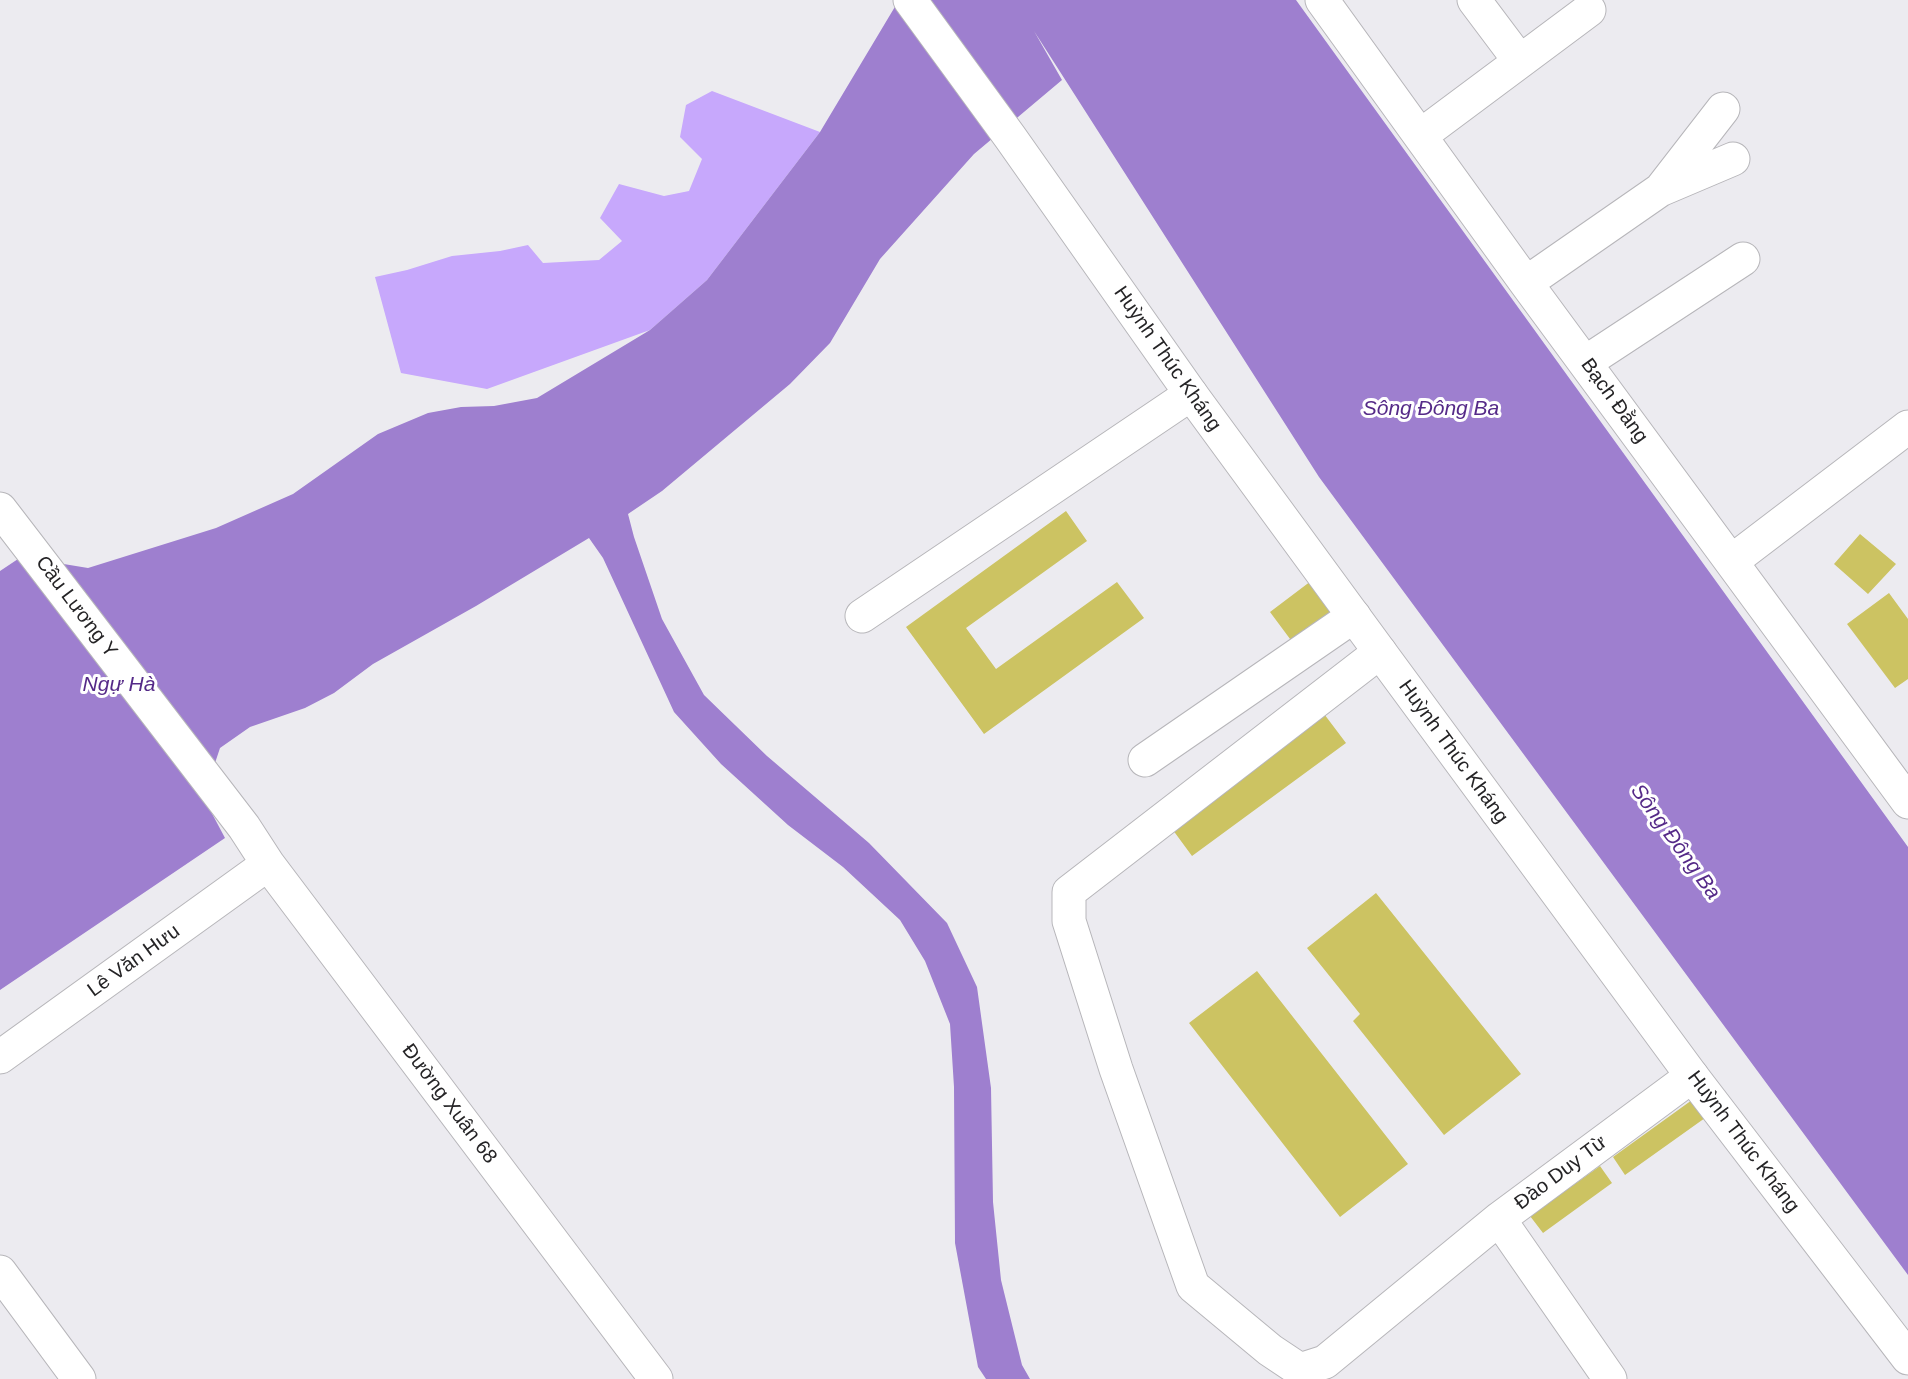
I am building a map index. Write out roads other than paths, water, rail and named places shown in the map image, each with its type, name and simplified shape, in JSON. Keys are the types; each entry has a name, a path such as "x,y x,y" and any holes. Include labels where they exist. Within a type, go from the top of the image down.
{"street":[{"name":"Huỳnh Thúc Kháng","path":"910,0 1010,136 1191,394 1380,652 1692,1076 1908,1358"},
{"name":"Bạch Đằng","path":"1322,0 1526,283 1908,802"},
{"path":"1474,0 1519,60"},
{"path":"1420,136 1588,10"},
{"path":"1660,190 1723,109"},
{"path":"1526,283 1660,190 1733,159"},
{"path":"1586,362 1743,259"},
{"path":"862,616 1191,394"},
{"path":"1732,561 1908,427"},
{"name":"Cầu Lương Y","path":"9,520 243,827"},
{"path":"1145,760 1354,616"},
{"path":"1380,652 1069,892 1069,921 1116,1069 1193,1286 1270,1350 1300,1370 1325,1362 1499,1219"},
{"name":"Đường Xuân 68","path":"243,827 268,864 656,1379"},
{"name":"Lê Văn Hưu","path":"0,1057 268,864"},
{"name":"Đào Duy Từ","path":"1610,1379 1499,1219 1692,1076"},
{"path":"0,1272 79,1379"}],"water":[{"path":"899,0 1296,0 1908,847 1908,1275 1319,477 1034,31 1062,80 974,154 880,259 830,343 790,384 662,491 628,514 662,619 704,695 767,756 869,843 947,923 977,987 991,1088 993,1202 1001,1280 1022,1365 1030,1379 986,1379 978,1367 955,1243 954,1087 950,1024 925,961 900,920 843,867 788,825 721,764 674,712 603,558 589,538 373,664 334,693 305,708 250,727 220,748 211,775 208,806 225,838 0,990 0,571 21,557 88,568 216,528 293,494 378,434 428,413 461,407 494,406 537,398 650,330 707,280 820,132"}],"water label":[{"name":"Sông Đông Ba","path":"1431,409"},
{"name":"Ngự Hà","path":"119,685"},
{"name":"Sông Đông Ba","path":"1675,842"}]}
